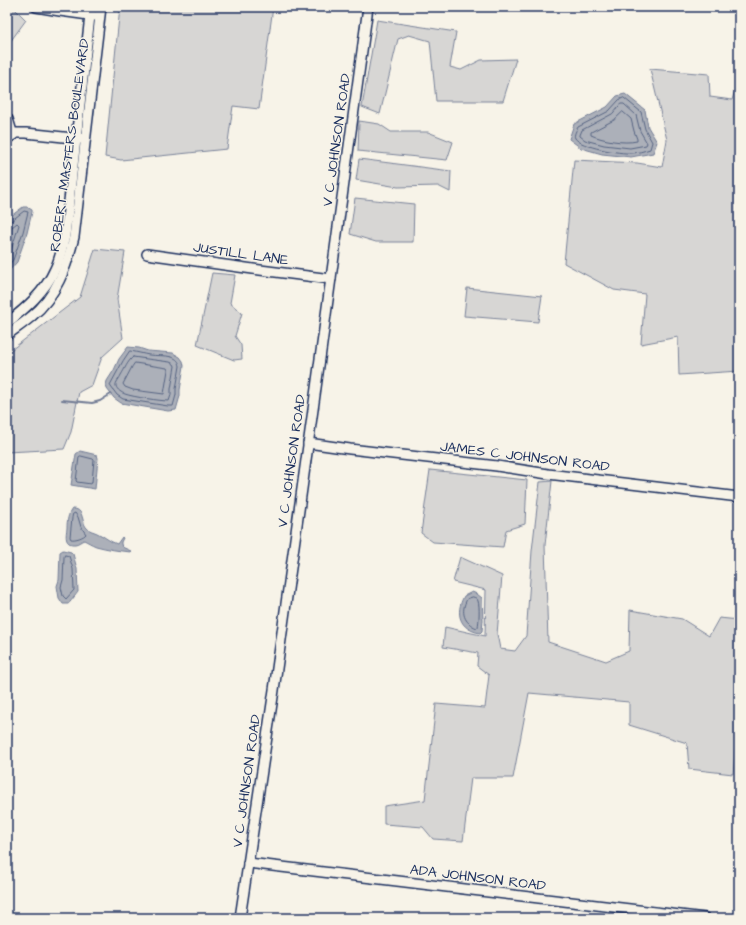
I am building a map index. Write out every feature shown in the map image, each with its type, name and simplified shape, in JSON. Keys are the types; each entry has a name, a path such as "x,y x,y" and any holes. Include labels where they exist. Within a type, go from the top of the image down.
{"street":[{"path":"36,7 60,11 101,12"},
{"name":"V C JOHNSON ROAD","path":"240,918 331,279 368,7"},
{"name":"ROBERT MASTERS BOULEVARD","path":"7,335 33,316 45,303 56,287 70,255 74,238 91,11"},
{"name":"ROBERT MASTERS BOULEVARD","path":"7,323 22,312 38,296 49,281 61,254 101,12"},
{"path":"8,118 10,137 16,133 26,133 81,139"},
{"name":"JUSTILL LANE","path":"147,254 331,279"},
{"name":"JAMES C JOHNSON ROAD","path":"308,442 350,449 739,497"},
{"name":"ADA JOHNSON ROAD","path":"248,863 705,918"}],"shaded area":[{"path":"7,7 13,7 26,20 7,46"},
{"path":"120,7 273,7 259,109 233,106 227,149 121,160 105,157"},
{"path":"377,20 456,32 450,67 461,70 481,60 516,59 503,101 436,101 430,41 409,35 398,39 380,114 362,107"},
{"path":"650,69 709,74 710,97 732,100 739,77 739,371 679,375 678,337 641,344 645,294 614,290 564,263 574,160 637,163 662,167 667,140"},
{"path":"359,121 379,124 391,132 428,132 453,142 447,160 358,151"},
{"path":"359,159 451,171 450,192 438,186 398,187 356,180"},
{"path":"355,198 414,204 413,242 376,242 350,234"},
{"path":"95,249 125,252 117,299 123,338 102,357 92,385 79,392 71,432 64,449 7,452 7,353 80,297"},
{"path":"212,273 235,275 230,303 242,313 235,336 241,345 242,359 234,360 197,345"},
{"path":"467,288 542,296 538,322 464,316"},
{"path":"430,470 527,480 525,524 506,530 503,547 433,542 421,533"},
{"path":"552,481 545,545 548,642 606,661 629,651 630,610 682,619 709,636 719,618 739,620 739,711 733,774 689,769 687,743 629,725 629,702 529,693 513,778 471,778 463,841 433,839 423,827 384,824 384,806 425,800 436,704 485,708 489,675 477,666 478,653 443,647 445,627 485,636 486,590 453,582 460,557 502,576 497,634 500,649 515,651 526,636 532,551 540,482"}],"water":[{"path":"625,94 645,110 648,127 657,142 653,153 631,157 602,154 581,148 569,139 574,124 607,107 617,96"},
{"path":"23,207 27,207 32,210 27,233 17,262 7,273 7,219"},
{"path":"128,347 148,351 173,353 180,357 184,366 180,396 176,410 168,411 121,403 114,398 107,389 107,381 119,359"},
{"path":"80,451 97,455 95,489 71,485 76,454"},
{"path":"72,509 79,510 84,524 90,530 117,544 122,537 122,547 131,552 100,547 84,540 76,544 69,543 66,539 67,523"},
{"path":"63,550 73,554 77,569 78,592 68,604 63,604 59,598 57,586 59,580 60,552"},
{"path":"472,592 482,598 483,620 482,631 480,633 467,628 463,624 460,614 461,602 464,596"}],"waterway":[{"path":"62,400 92,403 100,401 111,394"}]}
